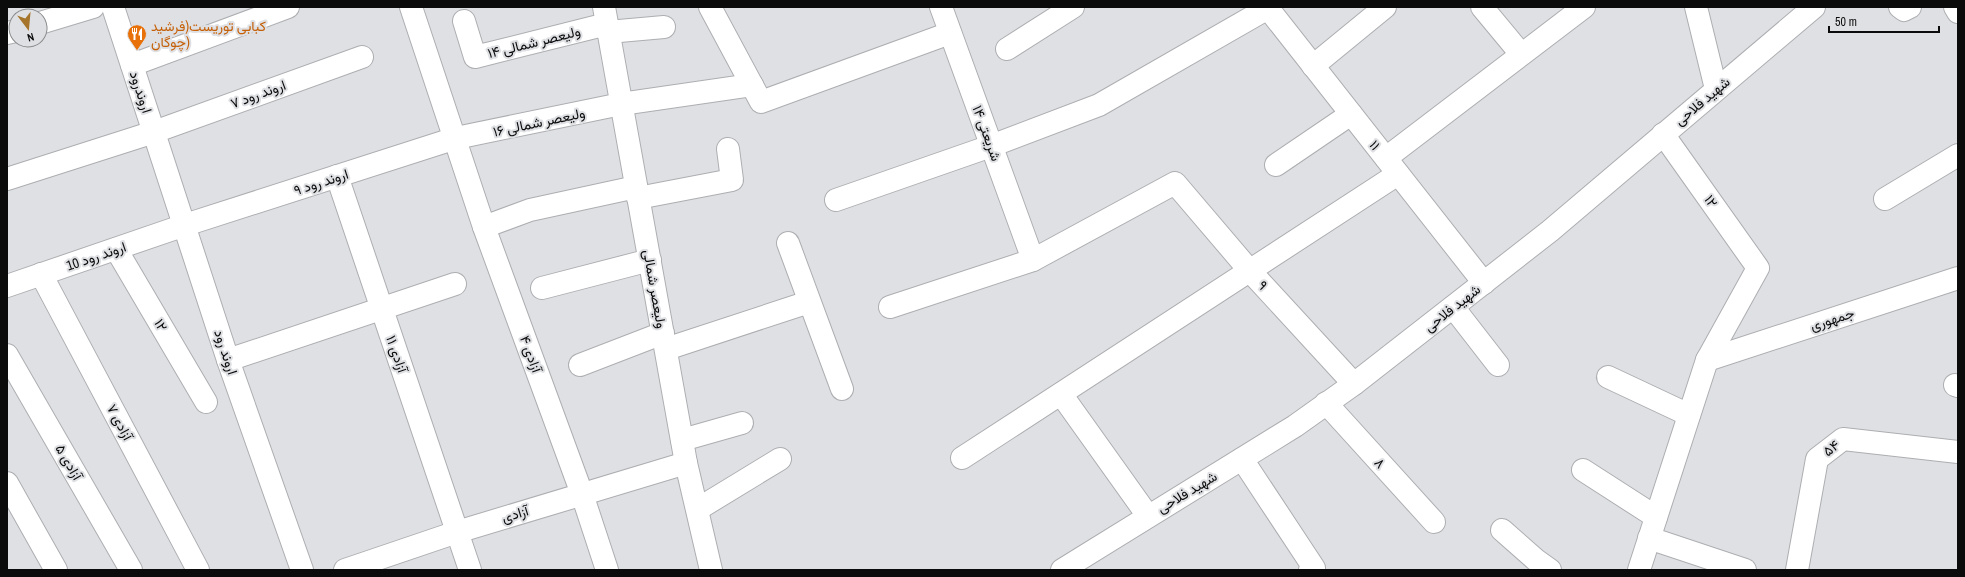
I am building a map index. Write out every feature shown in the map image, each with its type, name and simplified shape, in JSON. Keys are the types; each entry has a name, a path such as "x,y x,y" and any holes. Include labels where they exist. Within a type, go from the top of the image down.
{"street":[{"path":"48,21 93,7"},
{"name":"اروندرود","path":"113,7 154,132"},
{"path":"132,65 288,7"},
{"name":"آزادی ۴","path":"411,7 456,138 484,228 582,494 607,570"},
{"path":"710,7 761,102 950,33"},
{"name":"شریعتی ۱۴","path":"941,7 1033,260"},
{"path":"1007,49 1073,7"},
{"path":"1313,66 1385,7"},
{"path":"1482,7 1522,54"},
{"path":"962,458 1250,271 1392,166 1522,54 1584,7"},
{"path":"1696,7 1716,89"},
{"name":"شهید فلاحی","path":"1067,569 1148,516 1242,459 1354,384 1550,231 1814,7"},
{"path":"1900,7 1904,10 1910,7"},
{"path":"1954,7 1958,12"},
{"path":"836,200 992,146 1098,106 1267,8"},
{"name":"۱۱","path":"1267,8 1484,283"},
{"name":"ولیعصر شمالی ۱۴","path":"464,21 475,57 606,21"},
{"path":"606,21 664,27"},
{"name":"ولیعصر شمالی","path":"606,21 686,463 698,509 711,570"},
{"name":"اروند رود ۷","path":"7,179 154,132 362,57"},
{"name":"ولیعصر شمالی ۱۶","path":"456,138 621,104 752,85"},
{"path":"1276,166 1351,114"},
{"name":"اروند رود","path":"154,132 228,360 302,570"},
{"name":"۱۲","path":"1663,134 1758,268 1707,360"},
{"name":"اروند رود ۹","path":"185,225 456,138"},
{"path":"484,228 530,210 732,180 728,150"},
{"path":"1886,199 1958,155"},
{"name":"آزادی ۱۱","path":"337,176 470,570"},
{"name":"۹","path":"1033,260 1175,183 1250,271 1354,384"},
{"name":"اروند رود 10","path":"7,286 185,225"},
{"path":"788,243 842,389"},
{"name":"۱۲","path":"116,249 206,402"},
{"path":"542,288 650,260"},
{"path":"890,307 1033,260"},
{"name":"آزادی ۷","path":"41,274 198,570"},
{"name":"جمهوری","path":"1707,360 1958,278"},
{"path":"228,360 455,284"},
{"path":"580,365 809,302"},
{"path":"1453,307 1498,365"},
{"name":"آزادی ۵","path":"7,355 131,570"},
{"path":"1639,570 1707,360"},
{"path":"1608,377 1689,415"},
{"path":"1061,394 1148,516"},
{"name":"۸","path":"1326,403 1434,522"},
{"path":"682,440 742,423"},
{"name":"۵۴","path":"1797,570 1817,459 1843,438 1958,452"},
{"path":"698,509 780,459"},
{"path":"1242,459 1312,569"},
{"name":"آزادی","path":"345,570 457,532 686,463"},
{"path":"1583,470 1656,517"},
{"path":"7,483 56,570"},
{"path":"1502,530 1537,567"},
{"path":"1649,538 1745,570"}],"place":[{"name":"کبابی توریست(فرشید چوگان)","path":"137,51"}]}
